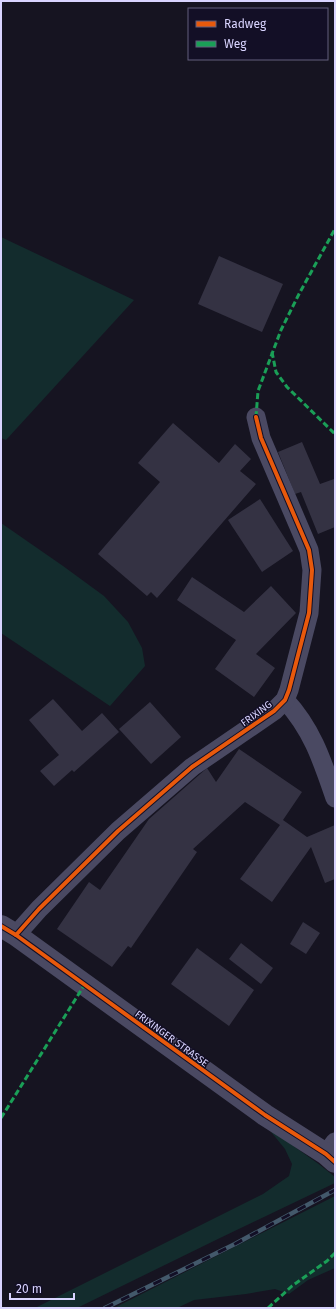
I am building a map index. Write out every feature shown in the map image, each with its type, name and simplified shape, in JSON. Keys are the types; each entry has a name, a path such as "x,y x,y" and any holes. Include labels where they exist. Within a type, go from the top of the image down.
{"street":[{"name":"FRIXING","path":"8,930 55,892 124,826 192,767 274,711 285,700 309,613 312,570 308,550 261,438 256,417"},
{"name":"FRIXING","path":"285,700 297,713 309,732 320,756 335,798"},
{"name":"FRIXINGER STRASSE","path":"8,930 265,1115 332,1153"}],"green space":[{"path":"1,237 134,300 6,440 1,438"},
{"path":"1,523 104,596 128,622 142,648 145,666 110,706 1,633"},
{"path":"267,1127 335,1177 335,1183 77,1308 35,1308 263,1194 289,1176 292,1164 285,1149"},
{"path":"335,1196 335,1268 308,1280 289,1294 275,1289 194,1300 177,1308 114,1308"}],"building":[{"path":"219,256 283,284 262,332 198,304"},
{"path":"173,423 219,463 235,444 251,459 240,471 256,484 157,598 151,592 147,596 98,554 160,482 138,463"},
{"path":"302,442 320,484 334,479 335,482 335,527 318,534 301,492 295,494 278,452"},
{"path":"260,499 293,551 262,572 228,520"},
{"path":"192,577 244,612 271,586 296,613 256,654 275,668 254,697 215,669 236,640 177,600"},
{"path":"53,699 82,731 102,713 119,732 74,772 72,770 54,786 40,771 59,755 29,720"},
{"path":"150,702 181,737 151,764 119,729"},
{"path":"239,749 302,792 283,820 307,837 335,825 335,879 325,883 311,847 272,902 240,879 280,825 245,802 193,849 197,852 131,948 128,946 112,967 57,929 89,882 100,890 149,819 207,768 216,782"},
{"path":"303,922 320,933 306,954 290,944"},
{"path":"241,943 273,968 261,984 229,959"},
{"path":"197,948 254,990 229,1026 171,984"}],"railway":[{"path":"105,1308 235,1244 335,1190"}],"marked path":[{"path":"256,417 258,391 281,330 335,229"},
{"path":"272,352 276,372 287,387 335,434"},
{"path":"1,1118 85,984"},
{"path":"268,1308 292,1286 327,1261 335,1253"}],"cycle path":[{"path":"16,935 39,909 118,831 192,767 274,711 285,700 309,613 312,570 309,550 261,438 256,417"},
{"path":"1,926 16,935 265,1115 326,1154 335,1162"}]}
